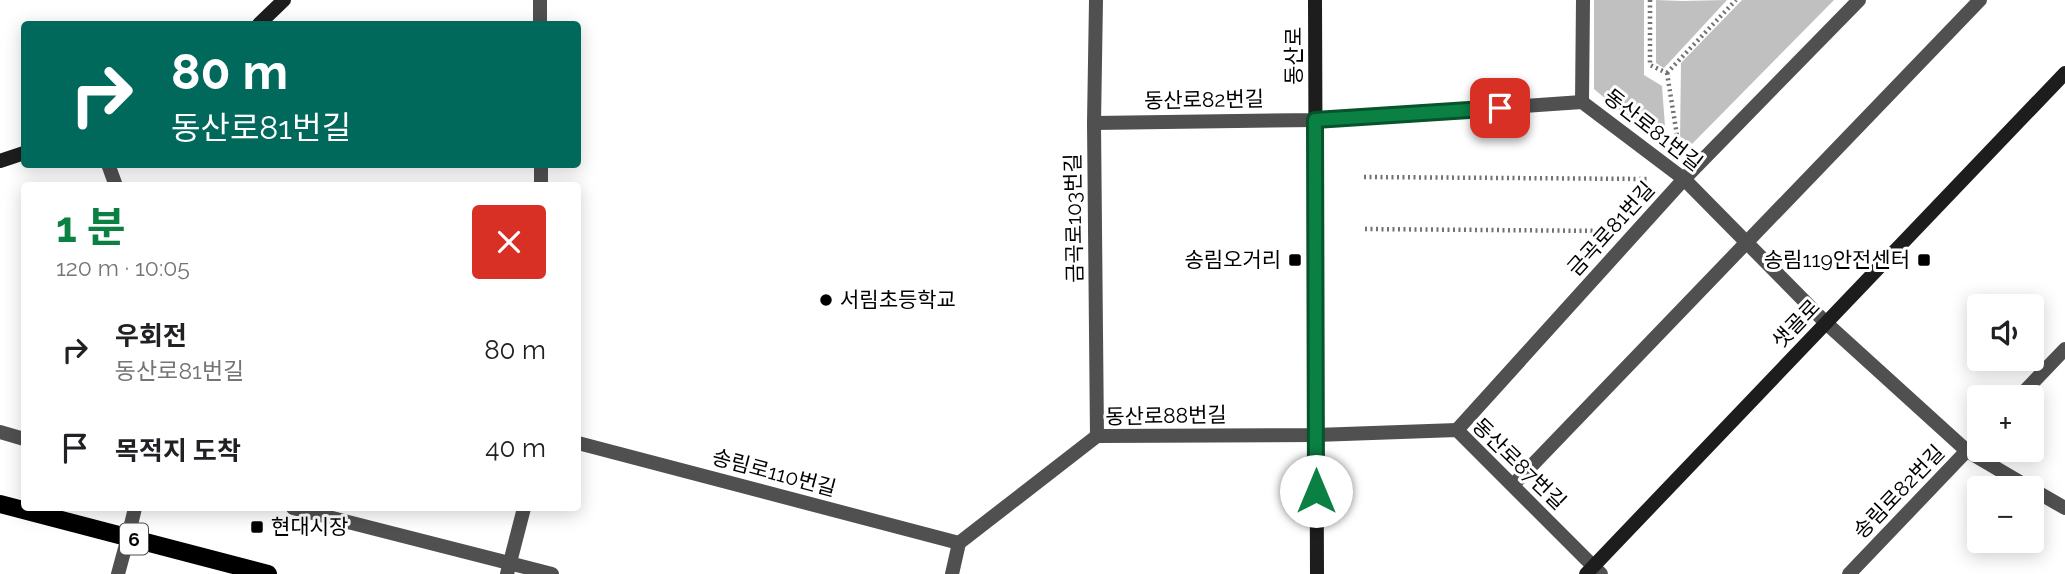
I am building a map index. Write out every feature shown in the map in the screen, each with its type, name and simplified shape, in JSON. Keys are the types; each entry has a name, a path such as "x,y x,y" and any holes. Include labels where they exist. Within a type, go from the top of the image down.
{"main road":[{"name":"6","path":"0,504 21,509"},
{"name":"6","path":"27,511 268,574"}],"street":[{"path":"262,21 284,0"},
{"name":"금곡로103번길","path":"1096,0 1094,123 1097,436"},
{"name":"동산로","path":"1315,0 1317,574"},
{"path":"1582,102 1583,0"},
{"name":"금곡로81번길","path":"1457,430 1684,179 1859,0"},
{"path":"1513,485 1980,0"},
{"name":"샛골로","path":"1594,571 2065,73"},
{"name":"동산로81번길","path":"1315,120 1582,102 1684,179 1826,323 1967,451"},
{"name":"동산로82번길","path":"1094,123 1315,120"},
{"path":"0,161 21,154"},
{"path":"2030,385 2065,349"},
{"name":"동산로87번길","path":"1316,435 1457,430 1594,571"},
{"path":"0,432 21,438"},
{"name":"동산로88번길","path":"959,543 1097,436 1316,435"},
{"name":"송림로110번길","path":"581,444 959,543"},
{"name":"송림로82번길","path":"1849,574 1967,451"},
{"name":"동산로81번길","path":"1986,462 2009,476"},
{"name":"동산로81번길","path":"2044,496 2065,508"},
{"path":"118,574 134,511"},
{"path":"304,511 508,569 552,574"},
{"path":"508,569 523,511"},
{"path":"952,574 959,543"}],"path":[{"path":"1650,0 1650,65 1667,73"},
{"path":"1667,73 1736,0"},
{"path":"1364,177 1684,179 1667,73"},
{"path":"1365,229 1637,231"}],"building":[{"path":"1594,0 1644,0 1644,75 1662,86 1666,140 1661,145 1594,89"},
{"path":"1656,0 1727,0 1664,68 1656,63"},
{"path":"1742,0 1834,0 1692,144 1680,142 1681,63"}],"place":[{"name":"송림오거리","path":"1295,260"},
{"name":"송림119안전센터","path":"1924,260"},
{"name":"서림초등학교","path":"826,300"},
{"name":"현대시장","path":"257,527"}],"route":[{"path":"1316,491 1315,120 1500,108"}]}
